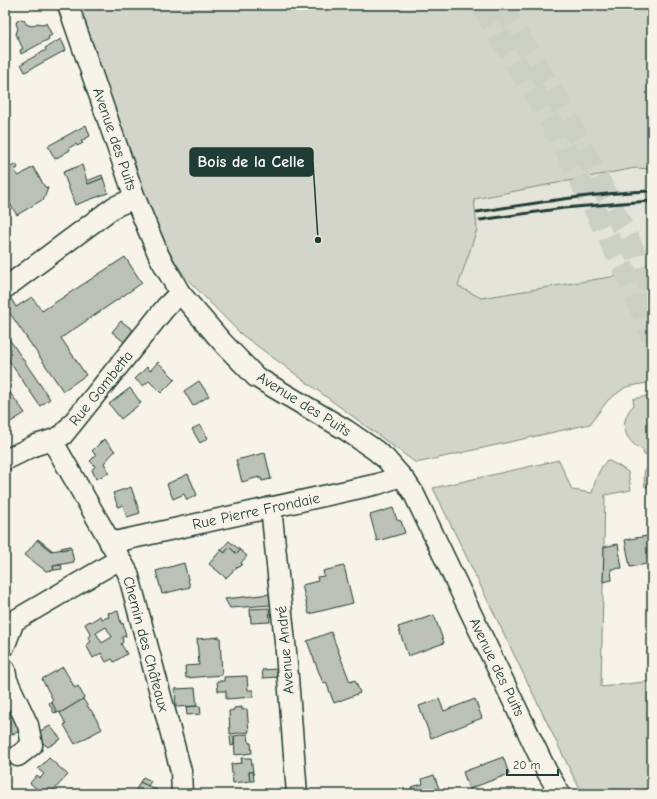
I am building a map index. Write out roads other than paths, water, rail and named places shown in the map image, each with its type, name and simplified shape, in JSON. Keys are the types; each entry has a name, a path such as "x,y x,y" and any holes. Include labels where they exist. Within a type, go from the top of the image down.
{"street":[{"name":"Avenue des Puits","path":"68,5 136,198 160,256 180,293 222,342 256,377 346,430 375,450 386,459 406,482 414,494 546,770 560,794"},
{"path":"5,288 114,207 136,198"},
{"name":"Rue Gambetta","path":"5,460 36,445 63,435 166,307 180,293"},
{"name":"Chemin des Châteaux","path":"52,440 128,573 181,771 182,794"},
{"name":"Rue Pierre Frondaie","path":"5,645 14,621 115,551 271,507 378,484 401,476"},
{"name":"Avenue André","path":"271,507 286,652 297,794"},
{"path":"5,670 7,680 28,726 32,745 18,756"}],"tunnel":[{"path":"481,5 537,97 562,143 629,279 652,337"},
{"path":"501,5 575,132 646,275 652,292"}],"railway":[{"path":"477,212 586,196 652,191"},
{"path":"480,220 564,208 652,201"}],"place":[{"name":"Bois de la Celle","path":"318,240"}]}
